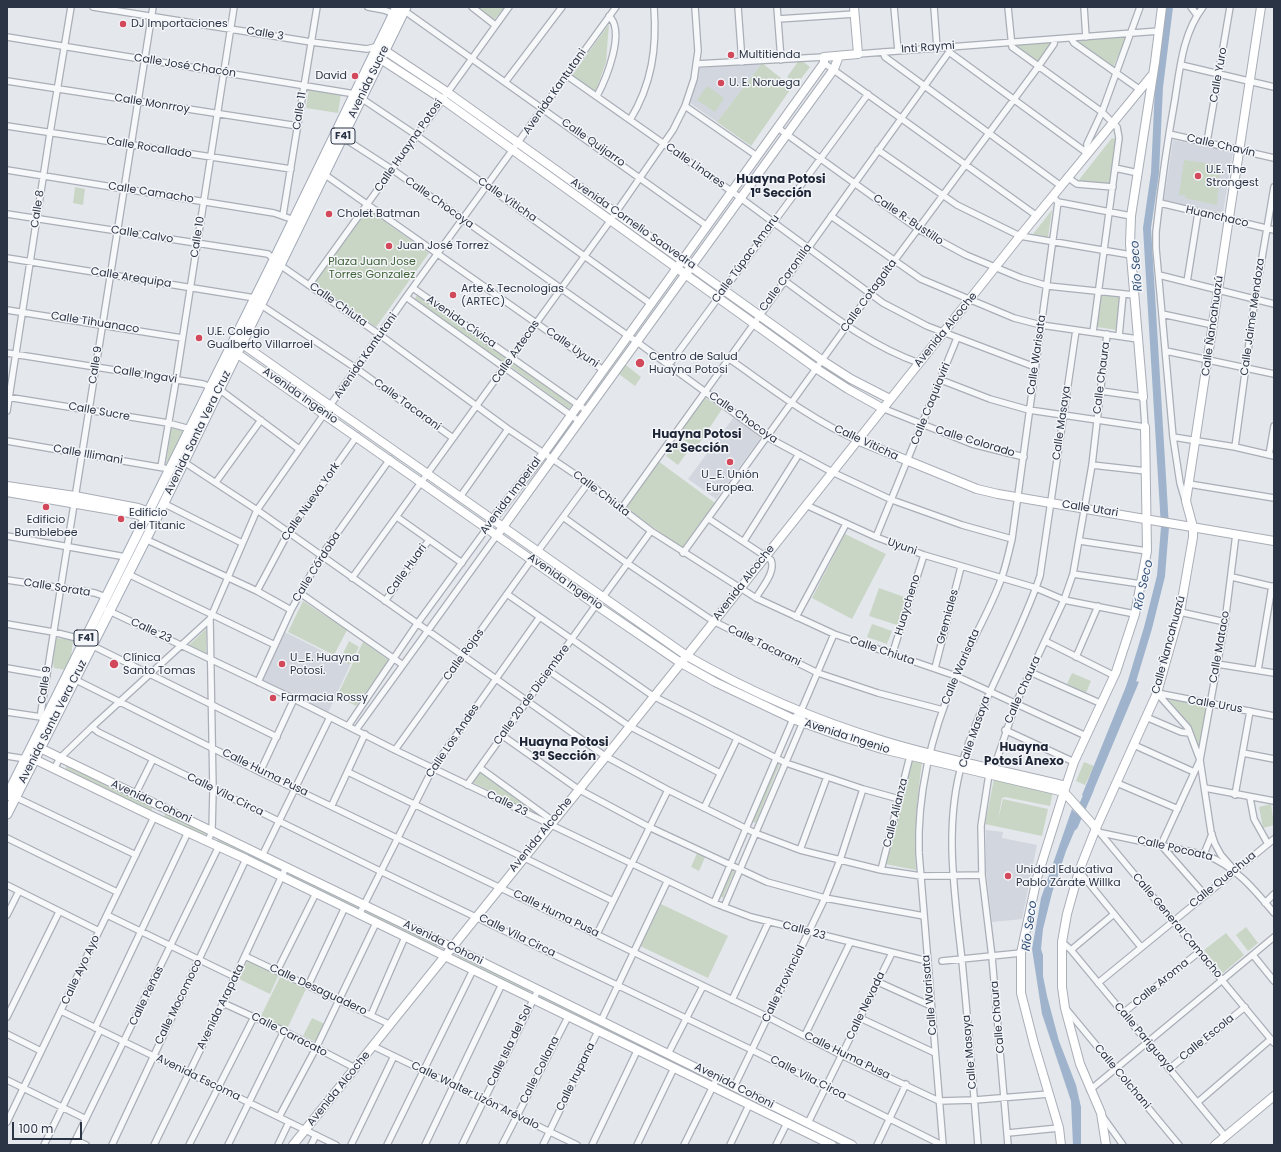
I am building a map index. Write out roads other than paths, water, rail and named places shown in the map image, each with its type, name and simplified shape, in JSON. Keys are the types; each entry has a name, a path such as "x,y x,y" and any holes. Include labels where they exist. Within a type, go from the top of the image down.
{"main road":[{"name":"Avenida Sucre","path":"277,263 342,137 377,51 400,9"},
{"name":"Avenida Sucre","path":"277,263 294,220 358,96"},
{"name":"Avenida Santa Vera Cruz","path":"36,746 42,720 88,643 105,609 128,574 146,539 165,469 215,388 277,263"},
{"name":"Avenida Santa Vera Cruz","path":"105,609 106,597 126,557 152,516 163,503 184,462 215,388"},
{"name":"Avenida Santa Vera Cruz","path":"7,814 11,796 36,746 74,679 88,643"}],"street":[{"name":"Calle 8","path":"7,411 43,175 71,7"},
{"name":"Calle 3","path":"93,7 311,42 377,51"},
{"name":"Calle 9","path":"42,720 53,632 152,7"},
{"name":"Calle 10","path":"165,469 168,423 234,7"},
{"name":"Calle 11","path":"283,214 317,7"},
{"name":"Calle Quijarro","path":"368,7 384,10 400,9 506,81 707,226"},
{"path":"472,7 496,25"},
{"name":"Calle Huayna Potosí","path":"309,285 509,7"},
{"path":"506,81 562,7"},
{"name":"Avenida Kantutani","path":"54,769 60,758 92,727 211,617 257,510 406,297 488,186 616,7"},
{"path":"630,120 644,93 652,66 656,33 654,7"},
{"name":"Calle Aztecas","path":"352,578 561,290 664,144 685,106 694,79 698,44 696,7"},
{"path":"738,7 742,62"},
{"path":"777,7 781,60"},
{"path":"894,7 898,51"},
{"path":"934,7 937,48"},
{"path":"1008,7 1012,47 1102,112 1117,127 1119,138 1100,292 1093,332"},
{"path":"1084,7 1086,37"},
{"path":"1087,153 1087,144 1102,112 1140,7"},
{"path":"1061,1145 1059,1128 1034,1044 1021,993 1021,953 1037,878 1074,762 1115,676 1135,614 1147,551 1148,519 1145,427 1131,255 1131,216 1162,7"},
{"path":"1191,7 1197,15"},
{"path":"1186,501 1180,483 1173,437 1156,248 1168,134 1181,65 1188,34 1197,15 1204,7"},
{"name":"Calle Yuro","path":"1207,142 1220,73 1230,7"},
{"name":"Calle Ñancahuazú","path":"1106,1145 1100,1113 1080,1064 1066,1008 1062,987 1062,942 1067,914 1079,871 1099,831 1117,783 1157,694 1180,612 1193,537 1193,527 1186,501 1261,7"},
{"path":"778,19 854,10 858,54"},
{"path":"597,96 609,69 614,49 615,26 609,16"},
{"name":"Inti Raymi","path":"696,64 781,60 824,60 858,54 937,48 950,50 1011,42 1159,31"},
{"name":"Calle José Chacón","path":"7,37 305,85 358,96"},
{"path":"1071,38 1074,43 1139,89"},
{"name":"Calle Cotagaita","path":"683,553 823,361 869,294 944,197 1053,46 1055,39"},
{"path":"950,50 1014,100 1087,153"},
{"name":"Calle Coronilla","path":"621,509 950,50"},
{"name":"Avenida Cornelio Saavedra","path":"377,51 447,92 760,314 823,361 851,379 890,399"},
{"name":"Avenida Cornelio Saavedra","path":"377,51 610,221 677,267 753,324 817,369 848,389 882,408"},
{"path":"883,52 885,57 1061,186"},
{"name":"Avenida Imperial","path":"356,730 834,69 840,56"},
{"path":"824,60 834,69 1036,216"},
{"name":"Avenida Imperial","path":"348,726 417,624 544,453 731,191 778,128 824,60"},
{"path":"1181,65 1274,87"},
{"name":"Avenida Alcoche","path":"293,1145 391,1025 524,856 687,656 765,555 943,332 997,267 1036,216 1055,199 1067,177 1153,74"},
{"name":"Calle Linares","path":"566,75 731,191 869,294 894,310 957,338 1035,367"},
{"name":"Calle Monrroy","path":"7,82 298,126"},
{"name":"Calle Túpac Amaru","path":"668,366 868,94"},
{"name":"Calle Viticha","path":"358,96 488,186 651,304"},
{"path":"685,106 757,156"},
{"name":"Calle Rocallado","path":"7,126 291,170"},
{"name":"Calle R. Bustillo","path":"778,128 918,229 966,255 1021,278 1048,286 1134,295"},
{"name":"Calle Chavín","path":"1168,134 1274,158"},
{"name":"Calle Chocoya","path":"342,137 393,170 561,290 637,342 767,437 832,472 892,500 962,526 1012,539"},
{"path":"878,150 944,197 969,212 1020,236 1131,255"},
{"path":"1115,168 1138,173"},
{"name":"Calle Camacho","path":"7,170 283,214 294,220"},
{"name":"Calle Uyuni","path":"324,174 603,370"},
{"path":"1067,177 1077,184 1113,187"},
{"name":"Calle Jaime Mendoza","path":"1235,447 1255,299 1274,187"},
{"path":"1055,199 1131,216"},
{"name":"Calle Warisata","path":"942,1145 918,830 921,799 929,756 943,710 956,676 1002,578 1012,539 1019,497 1035,367 1048,286 1055,199"},
{"name":"Huanchaco","path":"1160,203 1274,230"},
{"path":"1187,282 1198,213"},
{"name":"Calle Calvo","path":"7,214 268,254 277,263"},
{"path":"831,216 921,279 1014,318 1042,325 1138,338"},
{"name":"Calle Arequipa","path":"7,258 190,287 258,301"},
{"name":"Calle Chiuta","path":"277,263 380,335 508,429 588,483 651,531 683,553 756,598 834,634 956,676 1086,736"},
{"path":"1159,275 1218,289 1225,293 1274,304"},
{"path":"785,281 847,327 898,356 919,363"},
{"name":"Avenida Cívica","path":"413,288 587,411"},
{"path":"1119,336 1124,294"},
{"name":"Avenida Cívica","path":"406,297 579,421"},
{"name":"Calle Tacarani","path":"258,301 357,369 453,438"},
{"name":"Calle Tihuanaco","path":"7,310 182,338"},
{"path":"1162,314 1213,325"},
{"name":"Calle Masaya","path":"978,1145 954,876 953,822 962,764 989,690 1031,603 1040,576 1076,330"},
{"name":"Calle Chaura","path":"1008,1145 992,957 982,875 981,826 991,771 1005,730 1044,641 1064,600 1073,574 1092,466 1107,334"},
{"name":"Calle Caquiaviri","path":"876,537 942,380 957,338"},
{"name":"Avenida Ingenio","path":"238,341 687,656 718,674 801,711 929,756"},
{"name":"Avenida Ingenio","path":"234,351 681,663 793,719 877,748 910,756 929,756"},
{"path":"1166,351 1274,374"},
{"name":"Calle Ingavi","path":"7,353 203,384 215,388"},
{"name":"Calle Viticha","path":"728,358 824,424 857,440 907,462 977,489 1019,497"},
{"path":"942,380 990,399 1029,410 1145,427"},
{"path":"215,388 299,449"},
{"path":"1101,391 1143,396"},
{"name":"Calle Sucre","path":"8,397 168,423 190,429"},
{"name":"Calle Colorado","path":"882,408 922,425 989,449 1024,457"},
{"path":"216,482 261,420"},
{"path":"1173,437 1235,447 1271,455 1274,426"},
{"path":"460,497 508,429"},
{"name":"Calle Nueva York","path":"257,591 288,532 357,436"},
{"name":"Calle Illimani","path":"7,441 165,469"},
{"path":"744,541 799,454"},
{"name":"Calle Córdoba","path":"258,682 291,610 321,556 390,459"},
{"path":"184,462 257,510 605,756 668,790 755,833 800,850 881,870 921,876 982,875"},
{"path":"1092,466 1146,471"},
{"path":"538,551 588,483"},
{"path":"1189,484 1274,498"},
{"path":"7,486 152,516"},
{"path":"7,492 74,499"},
{"name":"Calle Utari","path":"1019,497 1274,541"},
{"path":"163,503 242,543"},
{"name":"Uyuni","path":"806,505 876,537 924,555 1036,588 1064,600 1135,614"},
{"path":"397,517 462,563"},
{"name":"Calle Tacarani","path":"563,517 627,563 713,621 818,673 878,694 943,710"},
{"path":"709,519 771,560 773,565 756,598"},
{"path":"796,617 846,524"},
{"path":"603,597 651,531"},
{"name":"Calle Mataco","path":"1200,760 1232,577 1236,534"},
{"path":"7,536 126,557"},
{"path":"146,539 227,579 257,591 291,610"},
{"name":"Calle Huari","path":"385,601 429,540"},
{"path":"1080,541 1147,551"},
{"name":"Huaycheno","path":"892,655 924,555"},
{"name":"Calle Rojas","path":"395,750 464,657 532,559"},
{"name":"Gremiales","path":"935,668 961,567"},
{"path":"128,574 211,617 275,645"},
{"path":"1073,574 1141,584"},
{"path":"1232,577 1273,586 1258,670"},
{"name":"Calle Sorata","path":"7,580 95,593 106,597"},
{"path":"300,593 403,665"},
{"path":"507,594 571,641 653,696 786,763 863,789 899,799"},
{"name":"Calle 20 de Diciembre","path":"467,785 528,702 596,605"},
{"path":"1076,657 1098,606"},
{"name":"Calle 23","path":"105,609 294,699 467,785 552,823 667,882 724,908 892,954 927,961"},
{"path":"1180,612 1224,622"},
{"path":"208,841 212,831 213,790 211,617"},
{"name":"Calle Los Andes","path":"359,914 432,768 539,618"},
{"path":"7,624 53,632 88,643 277,737"},
{"path":"714,903 793,719 801,711 834,634"},
{"path":"1044,641 1115,676"},
{"path":"1217,664 1274,672"},
{"path":"7,668 47,675"},
{"path":"549,671 629,726 720,773"},
{"path":"1030,672 1102,704"},
{"name":"Calle Huma Pusa","path":"74,679 119,703 212,747 260,772 332,805 939,1101 975,1100 1049,1094"},
{"path":"1157,694 1185,723 1189,732 1200,760 1212,834 1221,855 1235,871"},
{"name":"Calle Urus","path":"1157,694 1274,716"},
{"path":"260,772 294,699"},
{"path":"724,908 803,722 801,711"},
{"path":"1235,795 1250,711"},
{"path":"7,712 42,720"},
{"path":"262,856 280,822 330,717"},
{"path":"1146,717 1181,732 1189,732"},
{"name":"Calle Vila Circa","path":"92,727 98,732 213,790 752,1050 942,1145"},
{"path":"1005,730 1074,762"},
{"path":"332,805 365,734"},
{"path":"503,736 578,789 649,827 767,882 825,898 924,916"},
{"path":"704,808 737,739"},
{"name":"Avenida Cohoni","path":"36,746 452,947 852,1145"},
{"path":"1134,746 1194,772"},
{"path":"1243,753 1274,759"},
{"path":"7,756 30,759"},
{"name":"Calle Alianza","path":"881,870 910,756"},
{"path":"929,756 1065,789"},
{"name":"Avenida Cohoni","path":"30,759 282,876 787,1123 823,1143 832,1145"},
{"path":"135,795 153,759"},
{"path":"1200,760 1161,845 1205,895"},
{"path":"480,768 552,823"},
{"path":"348,772 524,856 613,901"},
{"path":"800,850 827,777"},
{"path":"1117,783 1178,809"},
{"path":"1205,788 1250,798 1274,801"},
{"name":"Calle Provincial","path":"734,1087 810,932 825,898 840,860 863,789"},
{"name":"Calle General Camacho","path":"1065,789 1075,804 1273,1041"},
{"path":"597,934 668,790"},
{"path":"11,796 136,855"},
{"path":"1250,798 1254,819 1268,844"},
{"path":"155,818 160,807"},
{"path":"155,818 160,807"},
{"name":"Calle Ayo Ayo","path":"7,1122 117,892 155,818"},
{"name":"Calle Pocoata","path":"1099,831 1204,854 1218,860 1247,881 1274,913"},
{"path":"44,1145 188,832"},
{"path":"1204,854 1212,834"},
{"path":"7,838 117,892"},
{"name":"Calle Quechua","path":"1098,982 1274,839"},
{"name":"Calle Peñas","path":"75,1143 219,846"},
{"name":"Calle Mocomoco","path":"112,1145 246,859"},
{"name":"Avenida Arapata","path":"154,1145 223,1003 286,867"},
{"path":"1079,871 1141,947"},
{"path":"601,1021 667,882"},
{"path":"7,885 99,931"},
{"path":"7,916 19,891"},
{"path":"277,971 316,893"},
{"path":"1265,903 1274,894"},
{"path":"308,986 345,908"},
{"path":"7,1017 59,912"},
{"path":"1071,950 1114,914"},
{"path":"107,915 235,977"},
{"path":"732,1000 769,921"},
{"path":"279,1117 316,1048 376,923"},
{"path":"371,1015 405,937"},
{"path":"1090,1090 1274,937"},
{"name":"Calle Pariguaya","path":"1062,942 1071,950 1098,982 1225,1136"},
{"path":"805,1035 850,943"},
{"name":"Calle Aroma","path":"1123,1013 1199,952"},
{"path":"942,961 1021,953"},
{"name":"Calle Nevada","path":"808,1124 892,954"},
{"path":"1253,955 1274,981"},
{"name":"Calle Desaguadero","path":"245,956 391,1025"},
{"path":"387,1145 473,970"},
{"path":"878,982 931,1006"},
{"path":"425,1145 502,984"},
{"path":"668,1054 703,986"},
{"name":"Calle Isla del Sol","path":"462,1145 538,990"},
{"name":"Calle Caracato","path":"223,1003 284,1031 355,1068"},
{"name":"Calle Escola","path":"1170,1068 1245,1007"},
{"name":"Calle Colchani","path":"1066,1008 1179,1145"},
{"name":"Avenida Escoma","path":"61,1011 336,1145"},
{"path":"189,1145 217,1087 254,1017"},
{"name":"Calle Collana","path":"502,1145 568,1017"},
{"path":"860,1018 935,1052"},
{"path":"228,1145 284,1031"},
{"name":"Calle Irupana","path":"543,1145 598,1031"},
{"path":"7,1034 41,1052"},
{"path":"1198,1102 1273,1041"},
{"name":"Calle Walter Lizón Arévalo","path":"373,1046 577,1145"},
{"path":"592,1145 638,1051"},
{"path":"351,1145 394,1056"},
{"path":"637,1145 674,1068"},
{"path":"684,1145 717,1078"},
{"path":"7,1080 86,1119"},
{"path":"877,1145 906,1084"},
{"path":"1215,1145 1273,1099"},
{"path":"730,1145 749,1105"},
{"path":"1100,1113 1123,1145"},
{"path":"278,1145 289,1122"},
{"path":"776,1145 787,1123"},
{"path":"1008,1133 1059,1128"},
{"path":"311,1145 316,1135"},
{"path":"75,1143 86,1145"}],"water":[{"path":"1129,679 1139,682 1089,801 1082,795"},
{"path":"1072,809 1080,818 1066,851 1052,893 1043,929 1041,949 1043,955 1043,976 1047,996 1059,1041 1076,1085 1081,1107 1081,1145 1073,1145 1071,1101 1042,1014 1032,949 1041,898"}],"waterway":[{"name":"Río Seco","path":"1129,691 1148,628 1161,576 1165,527 1147,228 1155,173 1159,87 1169,7"},
{"name":"Río Seco","path":"1074,826 1090,789"}],"place":[{"name":"DJ Importaciones","path":"123,24"},
{"name":"Multitienda","path":"731,55"},
{"name":"David","path":"355,76"},
{"name":"U. E. Noruega","path":"721,83"},
{"name":"U.E. The Strongest","path":"1198,176"},
{"name":"Cholet Batman","path":"329,214"},
{"name":"Juan José Torrez","path":"389,246"},
{"name":"Arte & Tecnologías (ARTEC)","path":"453,295"},
{"name":"U.E. Colegio Gualberto Villarroel","path":"199,338"},
{"name":"Centro de Salud Huayna Potosi","path":"640,363"},
{"name":"U_E. Unión Europea.","path":"730,462"},
{"name":"Edificio Bumblebee","path":"46,507"},
{"name":"Edificio del Titanic","path":"121,519"},
{"name":"Clínica Santo Tomas","path":"114,664"},
{"name":"U_E. Huayna Potosí.","path":"282,664"},
{"name":"Farmacia Rossy","path":"273,698"},
{"name":"Unidad Educativa Pablo Zárate Willka","path":"1008,876"}],"district":[{"name":"Huayna Potosi 1ª Sección","path":"781,187"},
{"name":"Huayna Potosi 2ª Sección","path":"697,442"},
{"name":"Huayna Potosi 3ª Sección","path":"564,750"},
{"name":"Huayna Potosí Anexo","path":"1024,755"}],"park label":[{"name":"Plaza Juan Jose Torres Gonzalez","path":"372,268"}]}
